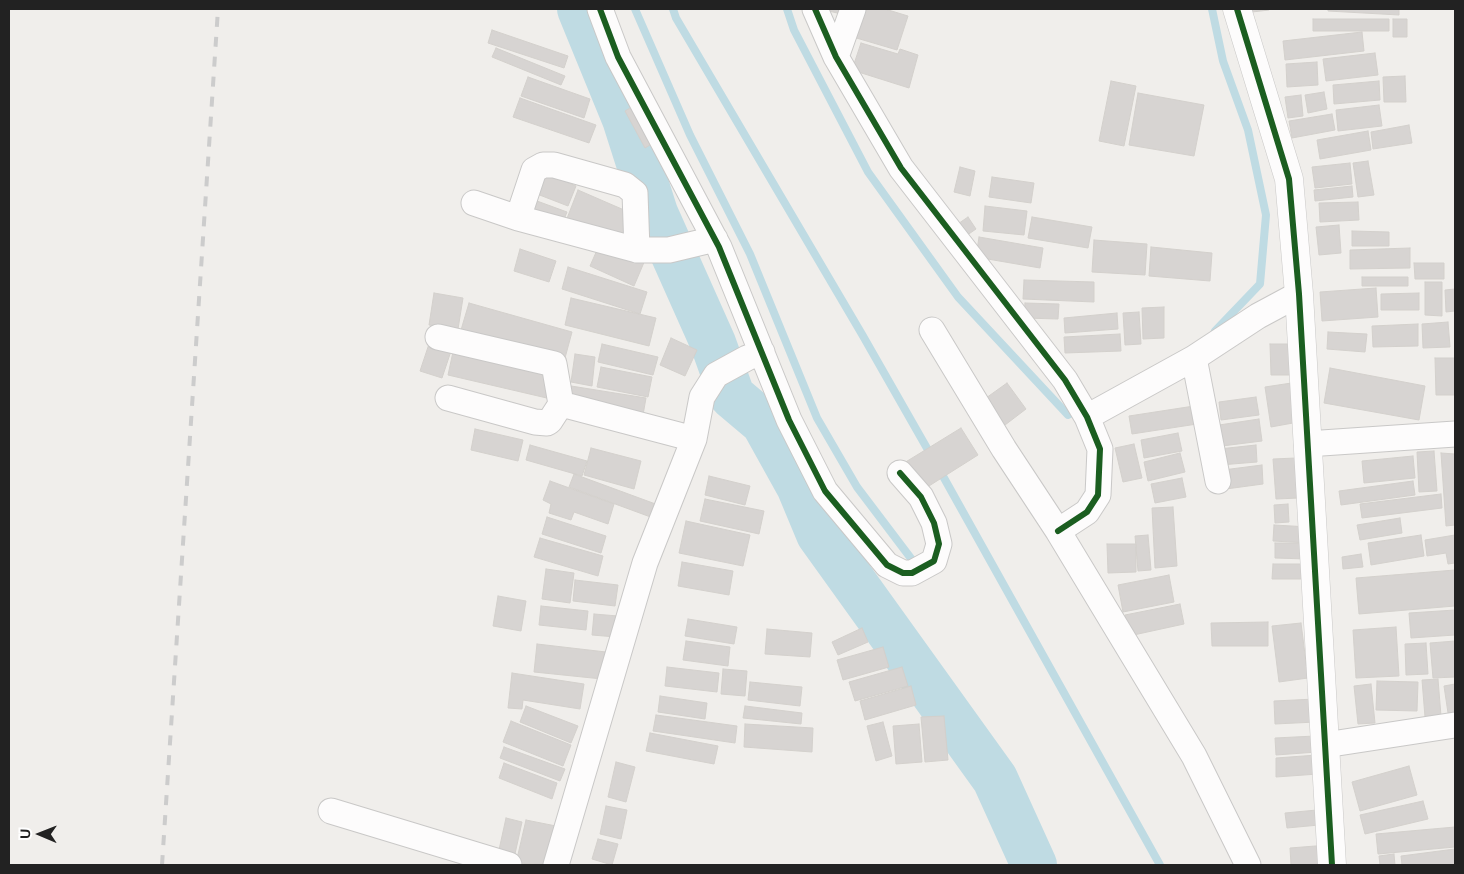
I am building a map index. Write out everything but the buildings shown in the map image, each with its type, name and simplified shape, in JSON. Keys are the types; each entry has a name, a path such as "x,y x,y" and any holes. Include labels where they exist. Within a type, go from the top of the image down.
{"street":[{"path":"600,9 618,57 706,241 754,355 825,491 887,565 903,573 912,573 934,561 939,544 934,523 921,497 900,473"},
{"path":"815,9 836,57 901,168 1065,380 1085,413 1100,449 1098,494 1087,512 1058,531"},
{"path":"836,57 853,9"},
{"path":"1236,9 1289,179 1299,294 1332,865"},
{"path":"518,218 534,170 542,165 554,165 625,185 635,193 637,207 637,250"},
{"path":"474,203 518,218 637,250 669,250 706,241"},
{"path":"1085,413 1194,358 1258,316 1299,294"},
{"path":"932,330 1004,449 1058,531 1194,756 1248,865"},
{"path":"438,337 554,364 561,404 550,421 541,423 448,398"},
{"path":"556,865 645,563 694,439 702,397 716,375 754,355"},
{"path":"1194,358 1218,481"},
{"path":"561,404 694,439"},
{"path":"1307,444 1455,434"},
{"path":"1325,744 1455,725"},
{"path":"331,811 509,865"}],"waterway":[{"path":"580,9 625,119 655,213 713,343 732,396 764,423 799,486 819,534 995,779 1034,865"},
{"path":"635,9 690,135 750,254 817,418 857,487 916,565"},
{"path":"673,9 676,18 932,457"},
{"path":"787,9 794,30 868,172 958,297 1068,415 1078,410"},
{"path":"1212,9 1223,61 1248,130 1266,215 1260,284 1215,331"},
{"path":"939,469 1160,865"}],"railway":[{"path":"162,865 218,9"}],"cycle path":[{"path":"600,9 618,57 719,247 789,420 825,491 887,565 903,573 912,573 934,561 939,544 934,523 921,497 900,473"},
{"path":"815,9 836,57 901,168 1065,380 1087,417 1100,449 1098,495 1087,512 1058,531"},
{"path":"1237,9 1289,179 1299,294 1332,865"}]}
